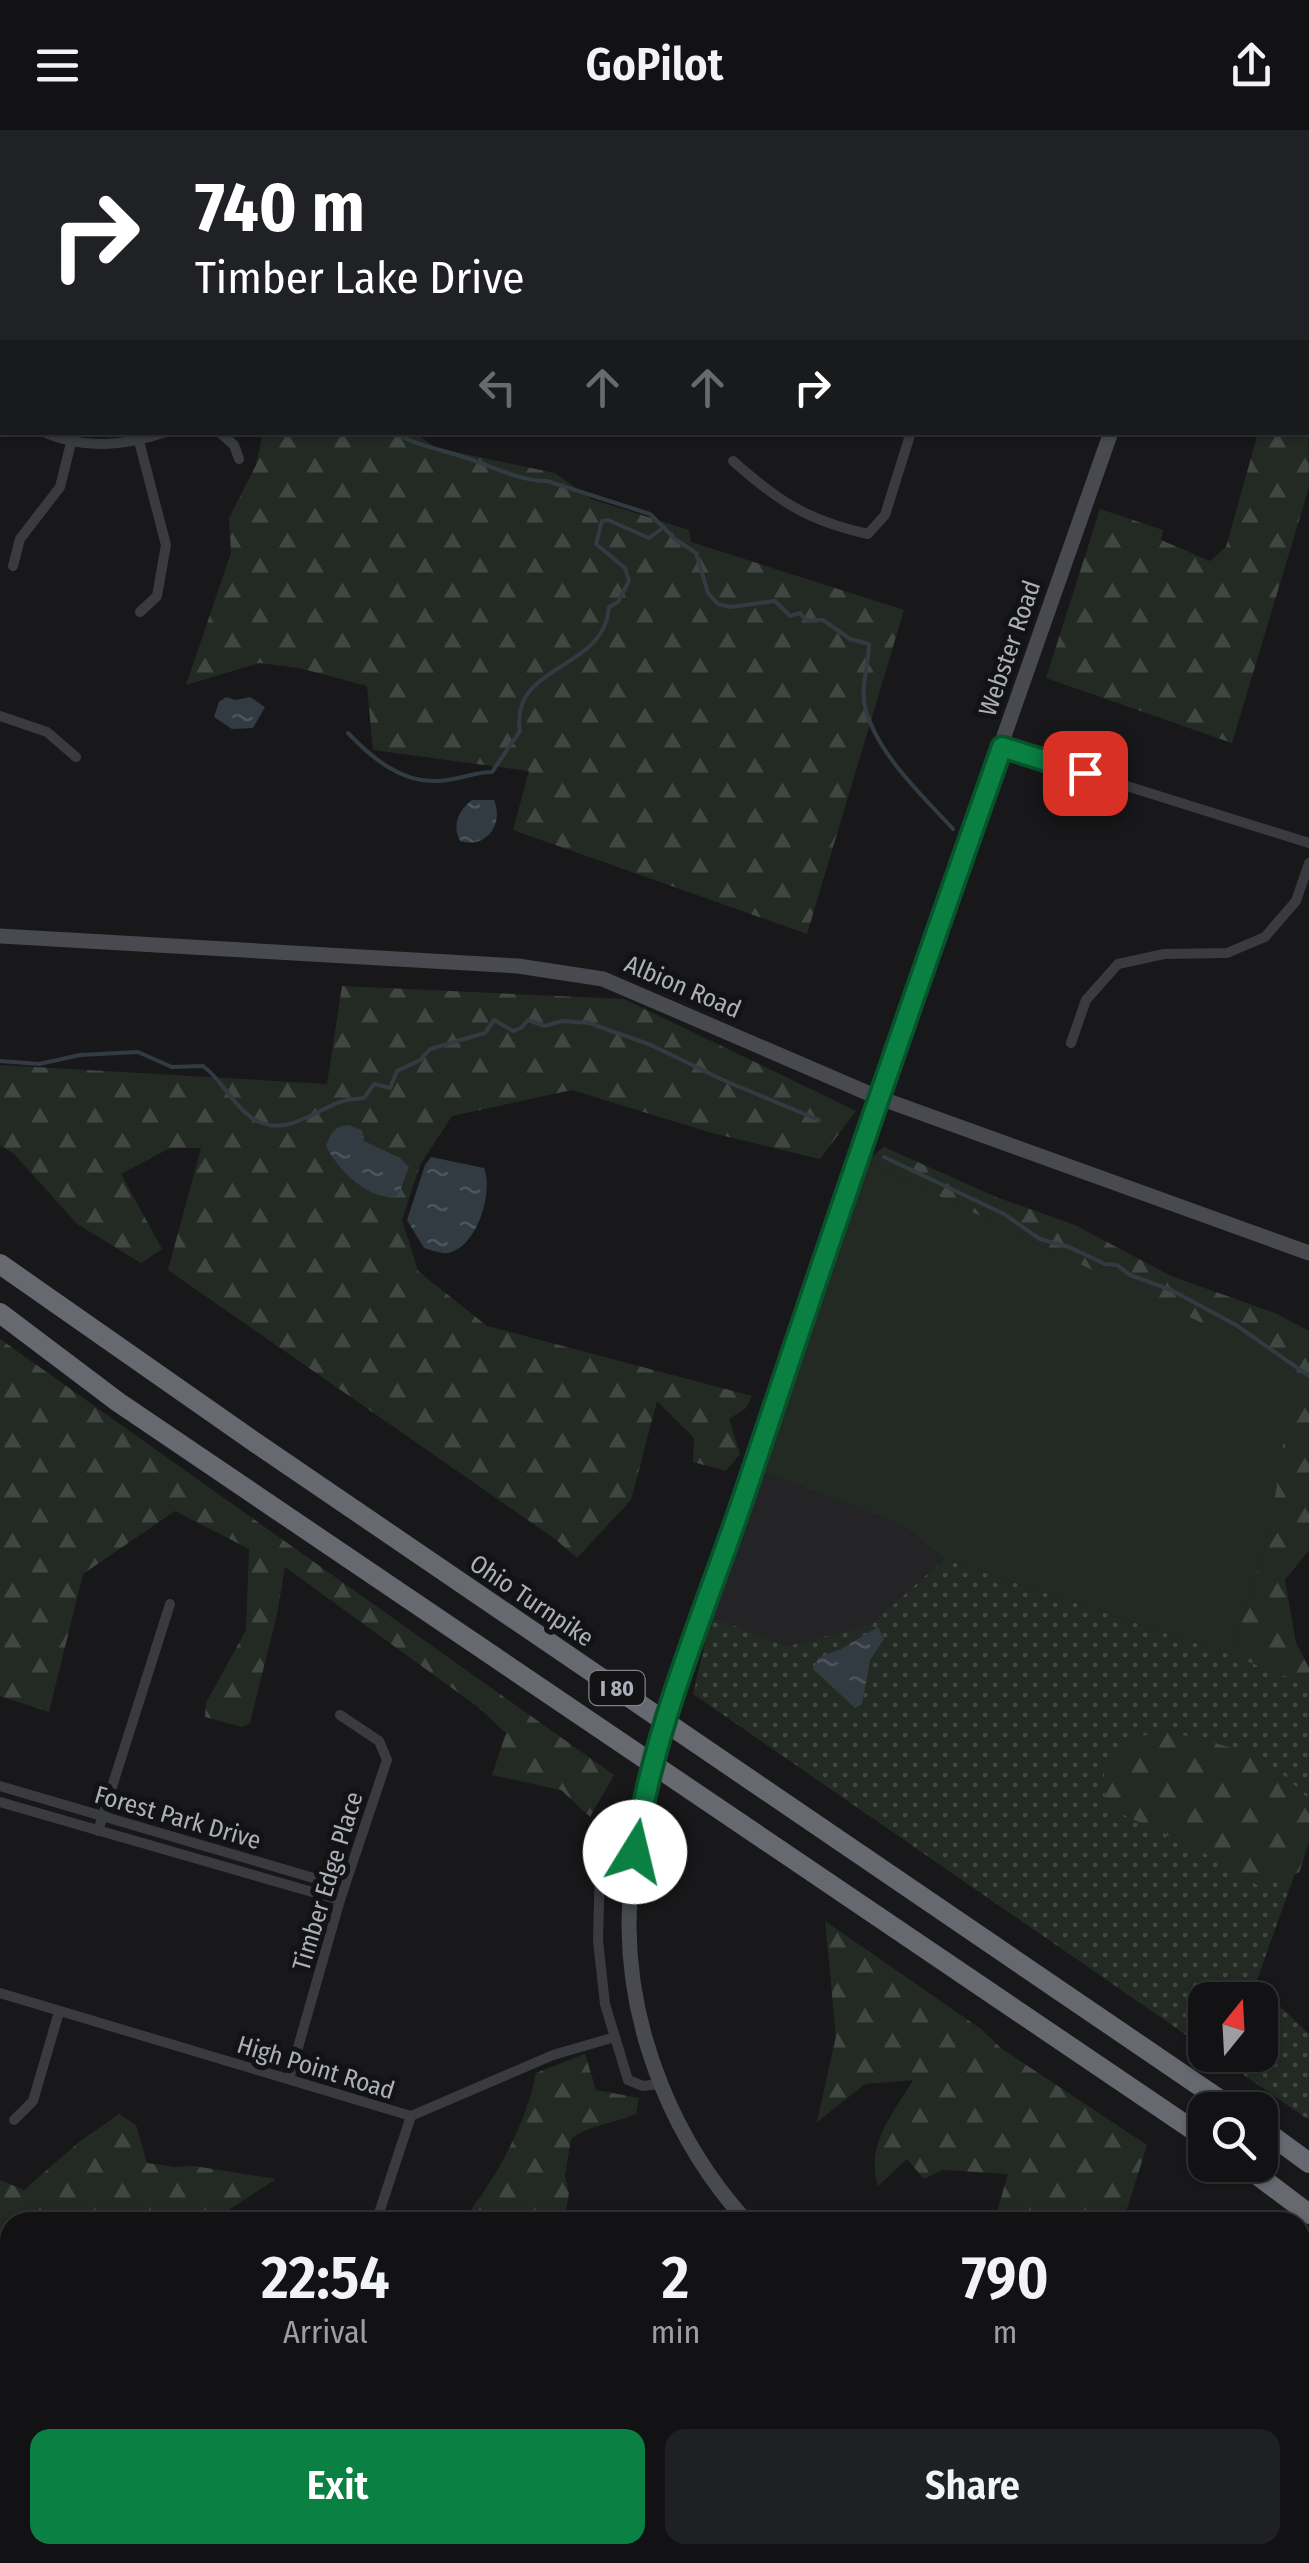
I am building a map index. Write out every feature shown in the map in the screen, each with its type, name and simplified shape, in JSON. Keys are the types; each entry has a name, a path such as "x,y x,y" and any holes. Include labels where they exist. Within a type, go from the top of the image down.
{"highway":[{"name":"Ohio Turnpike","path":"0,1264 1209,2092"},
{"name":"I 80","path":"0,1313 118,1402 1188,2126"},
{"path":"1278,2140 1309,2163"},
{"path":"1267,2182 1306,2212"}],"street":[{"path":"51,435 71,442 104,445 157,435"},
{"path":"223,435 234,445 239,459"},
{"path":"732,461 792,509 838,528 868,534 885,515 911,435"},
{"name":"Webster Road","path":"738,2212 711,2180 660,2084 634,1979 629,1929 631,1881 646,1789 677,1686 878,1097 1109,435"},
{"path":"139,441 166,546 157,596 140,612"},
{"path":"13,566 20,539 60,486 71,442"},
{"path":"0,716 46,732 76,757"},
{"path":"1002,747 1309,844"},
{"path":"1071,1043 1086,1000 1118,964 1164,954 1227,952 1265,937 1296,902 1309,864"},
{"name":"Albion Road","path":"0,936 518,966 603,979 878,1097 1309,1253"},
{"path":"98,1831 170,1604"},
{"name":"Timber Edge Place","path":"289,2079 340,1900 386,1760 379,1741 340,1716"},
{"name":"Forest Park Drive","path":"0,1786 344,1887"},
{"name":"Forest Park Drive","path":"0,1802 340,1900"},
{"path":"600,1862 598,1941 605,2004 628,2080 643,2086 660,2084"},
{"name":"High Point Road","path":"0,1993 411,2116 552,2055 615,2037"},
{"path":"14,2120 33,2101 59,2012"},
{"path":"379,2212 411,2116"}],"shaded area":[{"path":"763,1472 902,1525 944,1559 872,1625 788,1646 711,1617 755,1482"}],"green space":[{"path":"263,435 418,435 436,448 555,473 591,499 689,530 691,542 904,610 807,934 513,830 529,771 373,750 367,686 299,668 259,663 186,685 231,553 229,518 256,465"},
{"path":"1257,435 1308,435 1309,487 1232,743 1046,678 1100,509 1163,530 1161,540 1210,561 1226,547"},
{"path":"342,986 624,999 856,1111 820,1159 712,1133 572,1090 452,1116 420,1165 402,1220 418,1271 487,1326 752,1396 746,1408 729,1419 740,1454 726,1471 693,1462 694,1438 657,1401 631,1500 577,1558 168,1270 201,1148 170,1148 121,1174 162,1249 141,1263 77,1224 14,1154 0,1145 0,1065 327,1084"},
{"path":"884,1147 996,1197 1075,1225 1171,1276 1275,1313 1309,1331 1309,1550 1285,1580 1296,1643 1309,1668 1309,1685 1231,1655 1270,1528 1294,1368 866,1161"},
{"path":"866,1161 1295,1368 1270,1528 1231,1655 944,1559 902,1525 763,1472"},
{"path":"0,1339 614,1775 590,1817 561,1790 492,1775 506,1733 478,1707 285,1567 250,1723 242,1727 205,1717 206,1703 246,1630 249,1549 175,1511 83,1574 49,1712 0,1696"},
{"path":"944,1559 1309,1685 1309,1834 1256,1982 1188,1982 1188,2036 693,1694 711,1617 788,1646 872,1624"},
{"path":"1172,1732 1248,1752 1286,1777 1309,1799 1309,1842 1299,1873 1257,1885 1194,1847 1117,1812 1105,1796 1104,1770 1131,1737"},
{"path":"825,1921 981,2029 1002,2049 1147,2145 1126,2212 997,2212 1008,2174 942,2170 924,2179 907,2159 878,2186 878,2143 913,2080 865,2084 817,2122 836,2036"},
{"path":"1278,2004 1309,2034 1309,2120 1278,2099 1278,2092 1269,2092 1240,2072 1278,2072"},
{"path":"585,2054 596,2090 639,2098 636,2114 571,2139 565,2176 569,2193 566,2212 469,2212 508,2152 536,2073"},
{"path":"119,2114 136,2125 147,2163 276,2179 225,2212 0,2212 0,2180 24,2190 79,2142"}],"water":[{"path":"226,697 250,697 265,707 253,728 232,729 214,717 219,702"},
{"path":"472,800 494,800 497,818 491,833 470,843 460,841 457,829 463,809"},
{"path":"348,1125 362,1130 364,1141 400,1158 409,1167 398,1196 388,1197 366,1189 346,1174 331,1155 326,1146 331,1134"},
{"path":"431,1157 484,1168 487,1178 485,1204 475,1230 458,1249 448,1253 424,1248 407,1220"},
{"path":"878,1627 884,1639 870,1660 862,1704 855,1708 813,1669 818,1658"}],"waterway":[{"path":"400,435 517,476 547,481 650,514 696,553 708,593 718,604 730,607 775,601 790,616 800,613 806,620 823,620 850,639 869,644 864,691 871,724 902,773 953,829"},
{"path":"348,733 377,759 411,778 444,781 492,772 520,731 521,709 529,692 592,644 604,628 609,607 618,602 629,581 625,568 596,544 602,521 649,538 664,527"},
{"path":"0,1061 39,1064 80,1055 138,1052 172,1067 203,1066 252,1118 275,1126 297,1122 343,1101 364,1098 374,1084 390,1088 397,1071 420,1060 430,1049 485,1033 494,1020 513,1031 528,1020 545,1026 562,1021 589,1023 651,1045 819,1120"},
{"path":"884,1157 1004,1214 1040,1239 1117,1265 1130,1275 1171,1290 1236,1325 1309,1376"}],"route":[{"path":"635,1852 646,1789 677,1686 1002,747 1085,773"}]}
